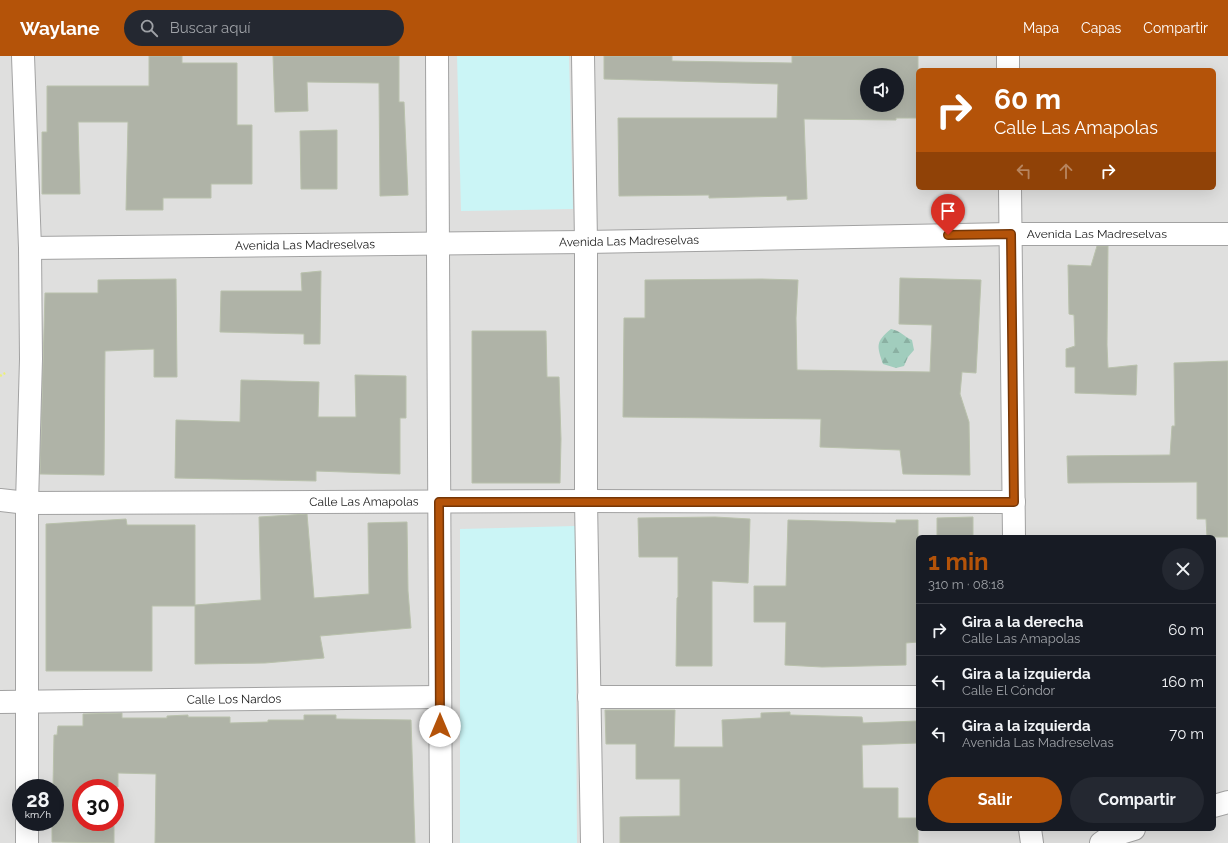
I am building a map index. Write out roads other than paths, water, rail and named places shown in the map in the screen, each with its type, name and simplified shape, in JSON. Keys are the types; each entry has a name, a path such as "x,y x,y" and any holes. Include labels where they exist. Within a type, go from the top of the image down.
{"street":[{"path":"23,56 30,248 31,359 27,503 27,779"},
{"path":"437,56 441,843"},
{"path":"583,56 586,242 586,501 592,843"},
{"path":"1008,56 1008,68"},
{"path":"1010,190 1014,535"},
{"name":"Avenida Las Madreselvas","path":"30,248 586,242 1011,234 1228,234"},
{"name":"Calle Las Amapolas","path":"0,500 27,503 586,501 1014,502"},
{"name":"Calle Los Nardos","path":"0,702 440,696"},
{"path":"589,697 916,697"},
{"path":"1216,805 1228,802"},
{"path":"27,831 27,843"},
{"path":"1030,831 1032,843"},
{"path":"1101,843 1111,836 1127,831"}]}
